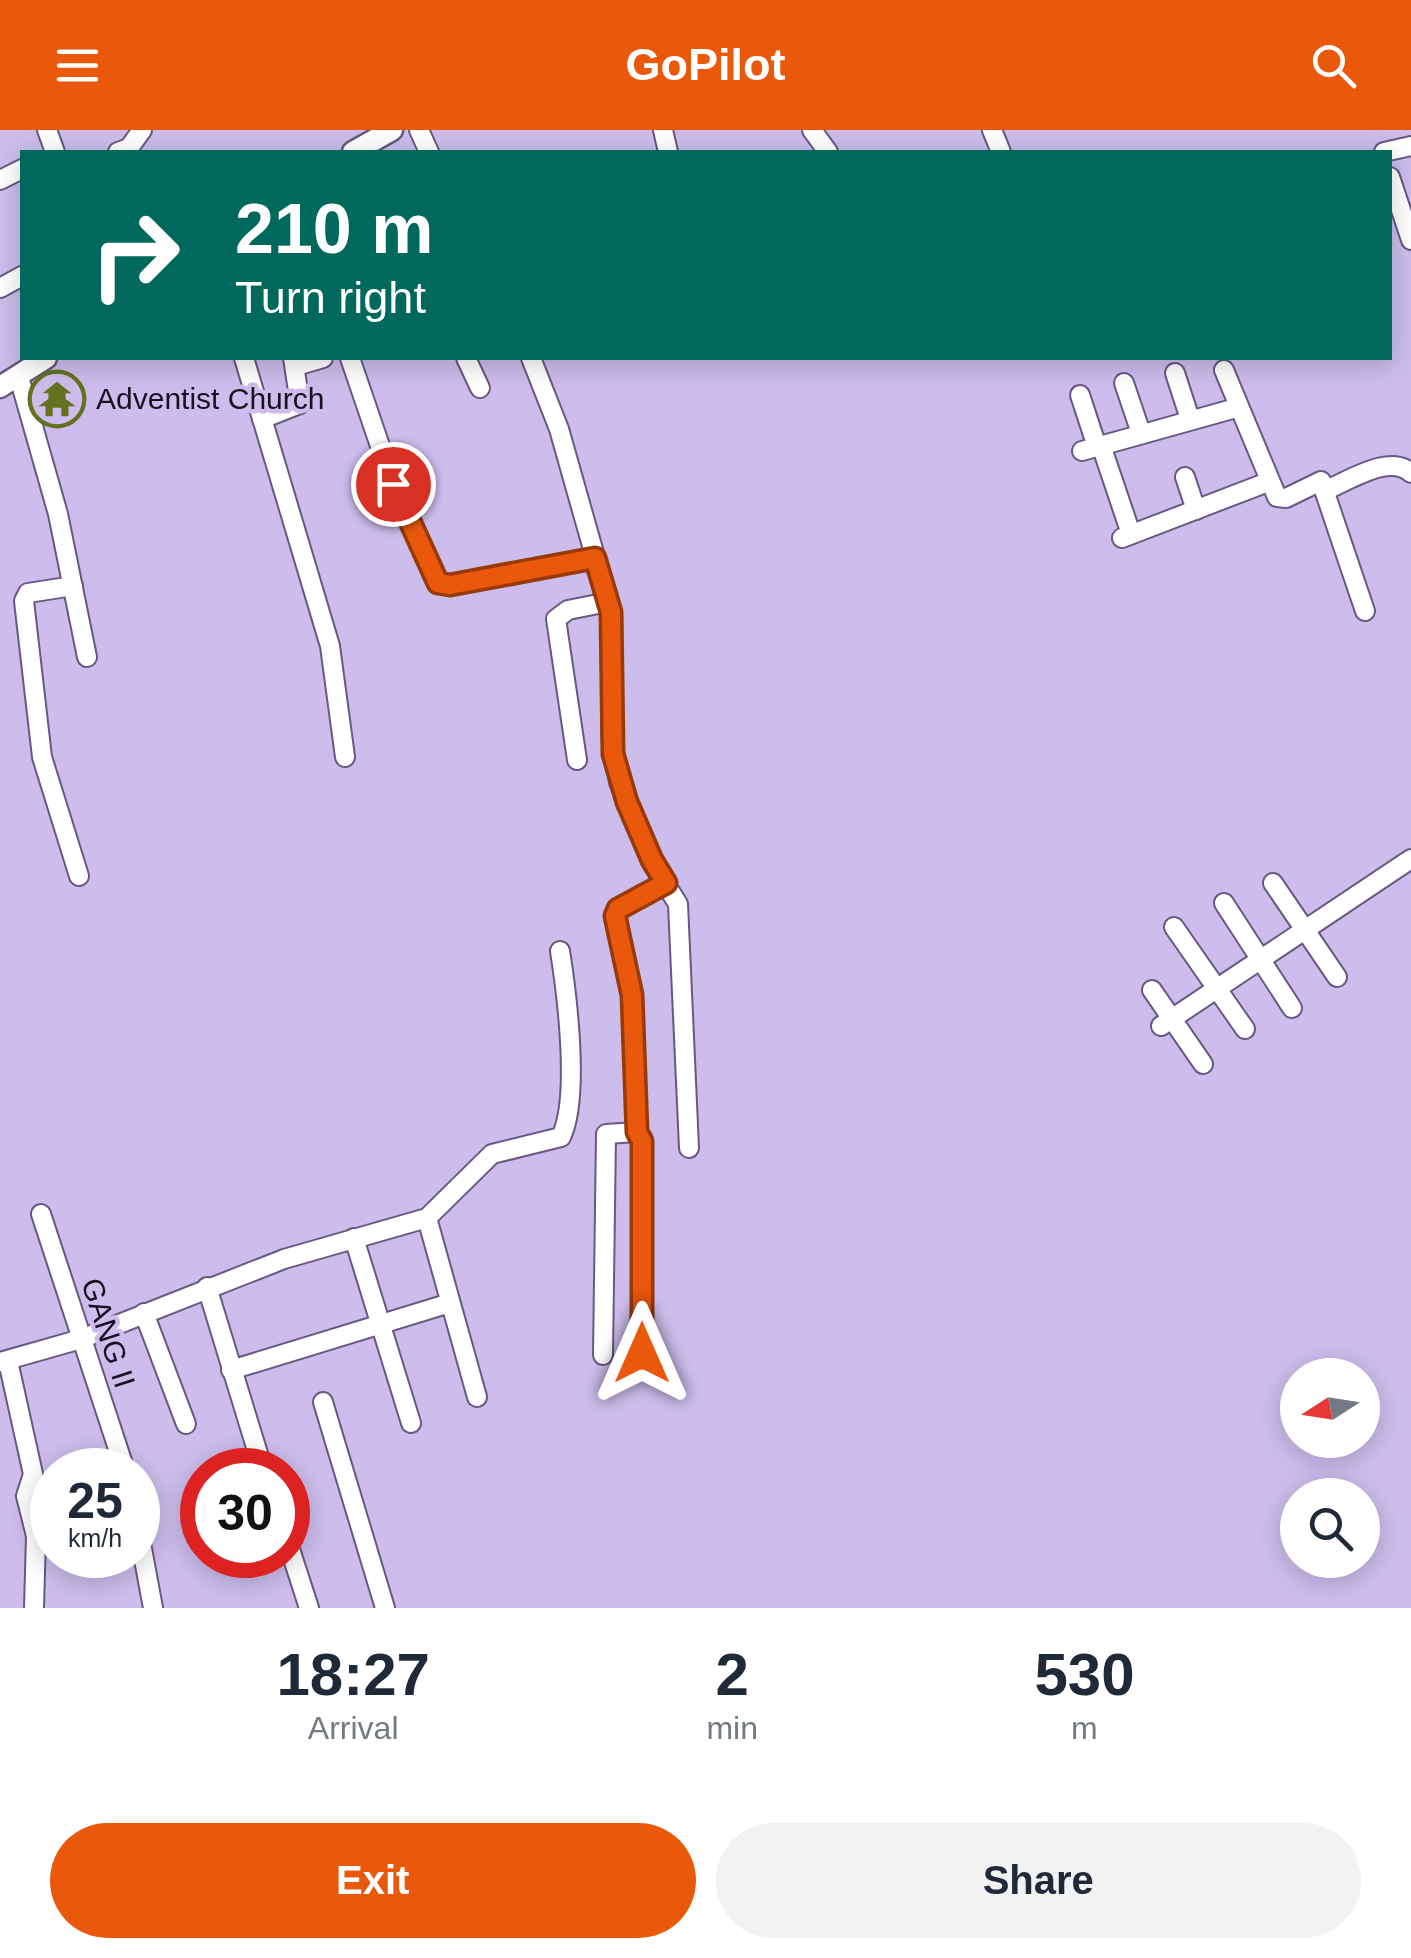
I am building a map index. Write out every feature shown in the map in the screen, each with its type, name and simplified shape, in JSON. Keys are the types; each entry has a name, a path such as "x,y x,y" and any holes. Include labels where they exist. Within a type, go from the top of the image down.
{"street":[{"path":"124,150 142,130"},
{"path":"356,150 384,132"},
{"path":"1392,183 1411,240"},
{"path":"43,360 9,382 58,514 87,657"},
{"path":"245,360 330,646 346,756"},
{"path":"351,360 393,484 438,583 450,585 595,558"},
{"path":"467,360 480,388"},
{"path":"532,360 560,429 608,602 613,754 627,802 652,860 678,904 689,1148"},
{"path":"262,419 297,408 300,400 294,362"},
{"path":"1224,370 1268,482 1280,499 1321,482 1326,490 1366,611"},
{"path":"1175,373 1190,419"},
{"path":"1124,384 1140,434"},
{"path":"1080,395 1093,448 1126,536 1268,482"},
{"path":"1093,448 1236,408"},
{"path":"1326,490 1389,464 1403,466 1411,473"},
{"path":"1185,477 1196,510"},
{"path":"73,586 28,593 24,602 42,756 79,876"},
{"path":"576,760 556,619 568,610 608,602"},
{"path":"1166,1022 1411,859"},
{"path":"1273,882 1337,978"},
{"path":"642,1353 642,1141 637,1132 632,995 615,916 618,909 666,883"},
{"path":"1224,903 1292,1008"},
{"path":"1174,927 1245,1029"},
{"path":"34,1608 36,1536 26,1496 34,1474 4,1361 81,1340 206,1287 427,1218 492,1154 561,1137 566,1118 570,1014 560,950"},
{"path":"1152,990 1166,1022 1202,1064"},
{"path":"604,1355 606,1134 637,1132"},
{"name":"GANG II","path":"41,1214 118,1448"},
{"path":"427,1218 477,1397"},
{"path":"354,1238 411,1422"},
{"path":"206,1287 256,1448"},
{"path":"231,1370 450,1304"},
{"path":"144,1312 186,1424"},
{"path":"323,1402 385,1608"},
{"path":"148,1578 153,1608"},
{"path":"299,1578 309,1608"}],"place":[{"name":"Adventist Church","path":"57,399"}],"route":[{"path":"393,484 434,580 441,585 595,558 611,612 613,754 627,802 666,883 618,909 615,916 632,995 638,1072 637,1132 642,1141 642,1353"}]}
